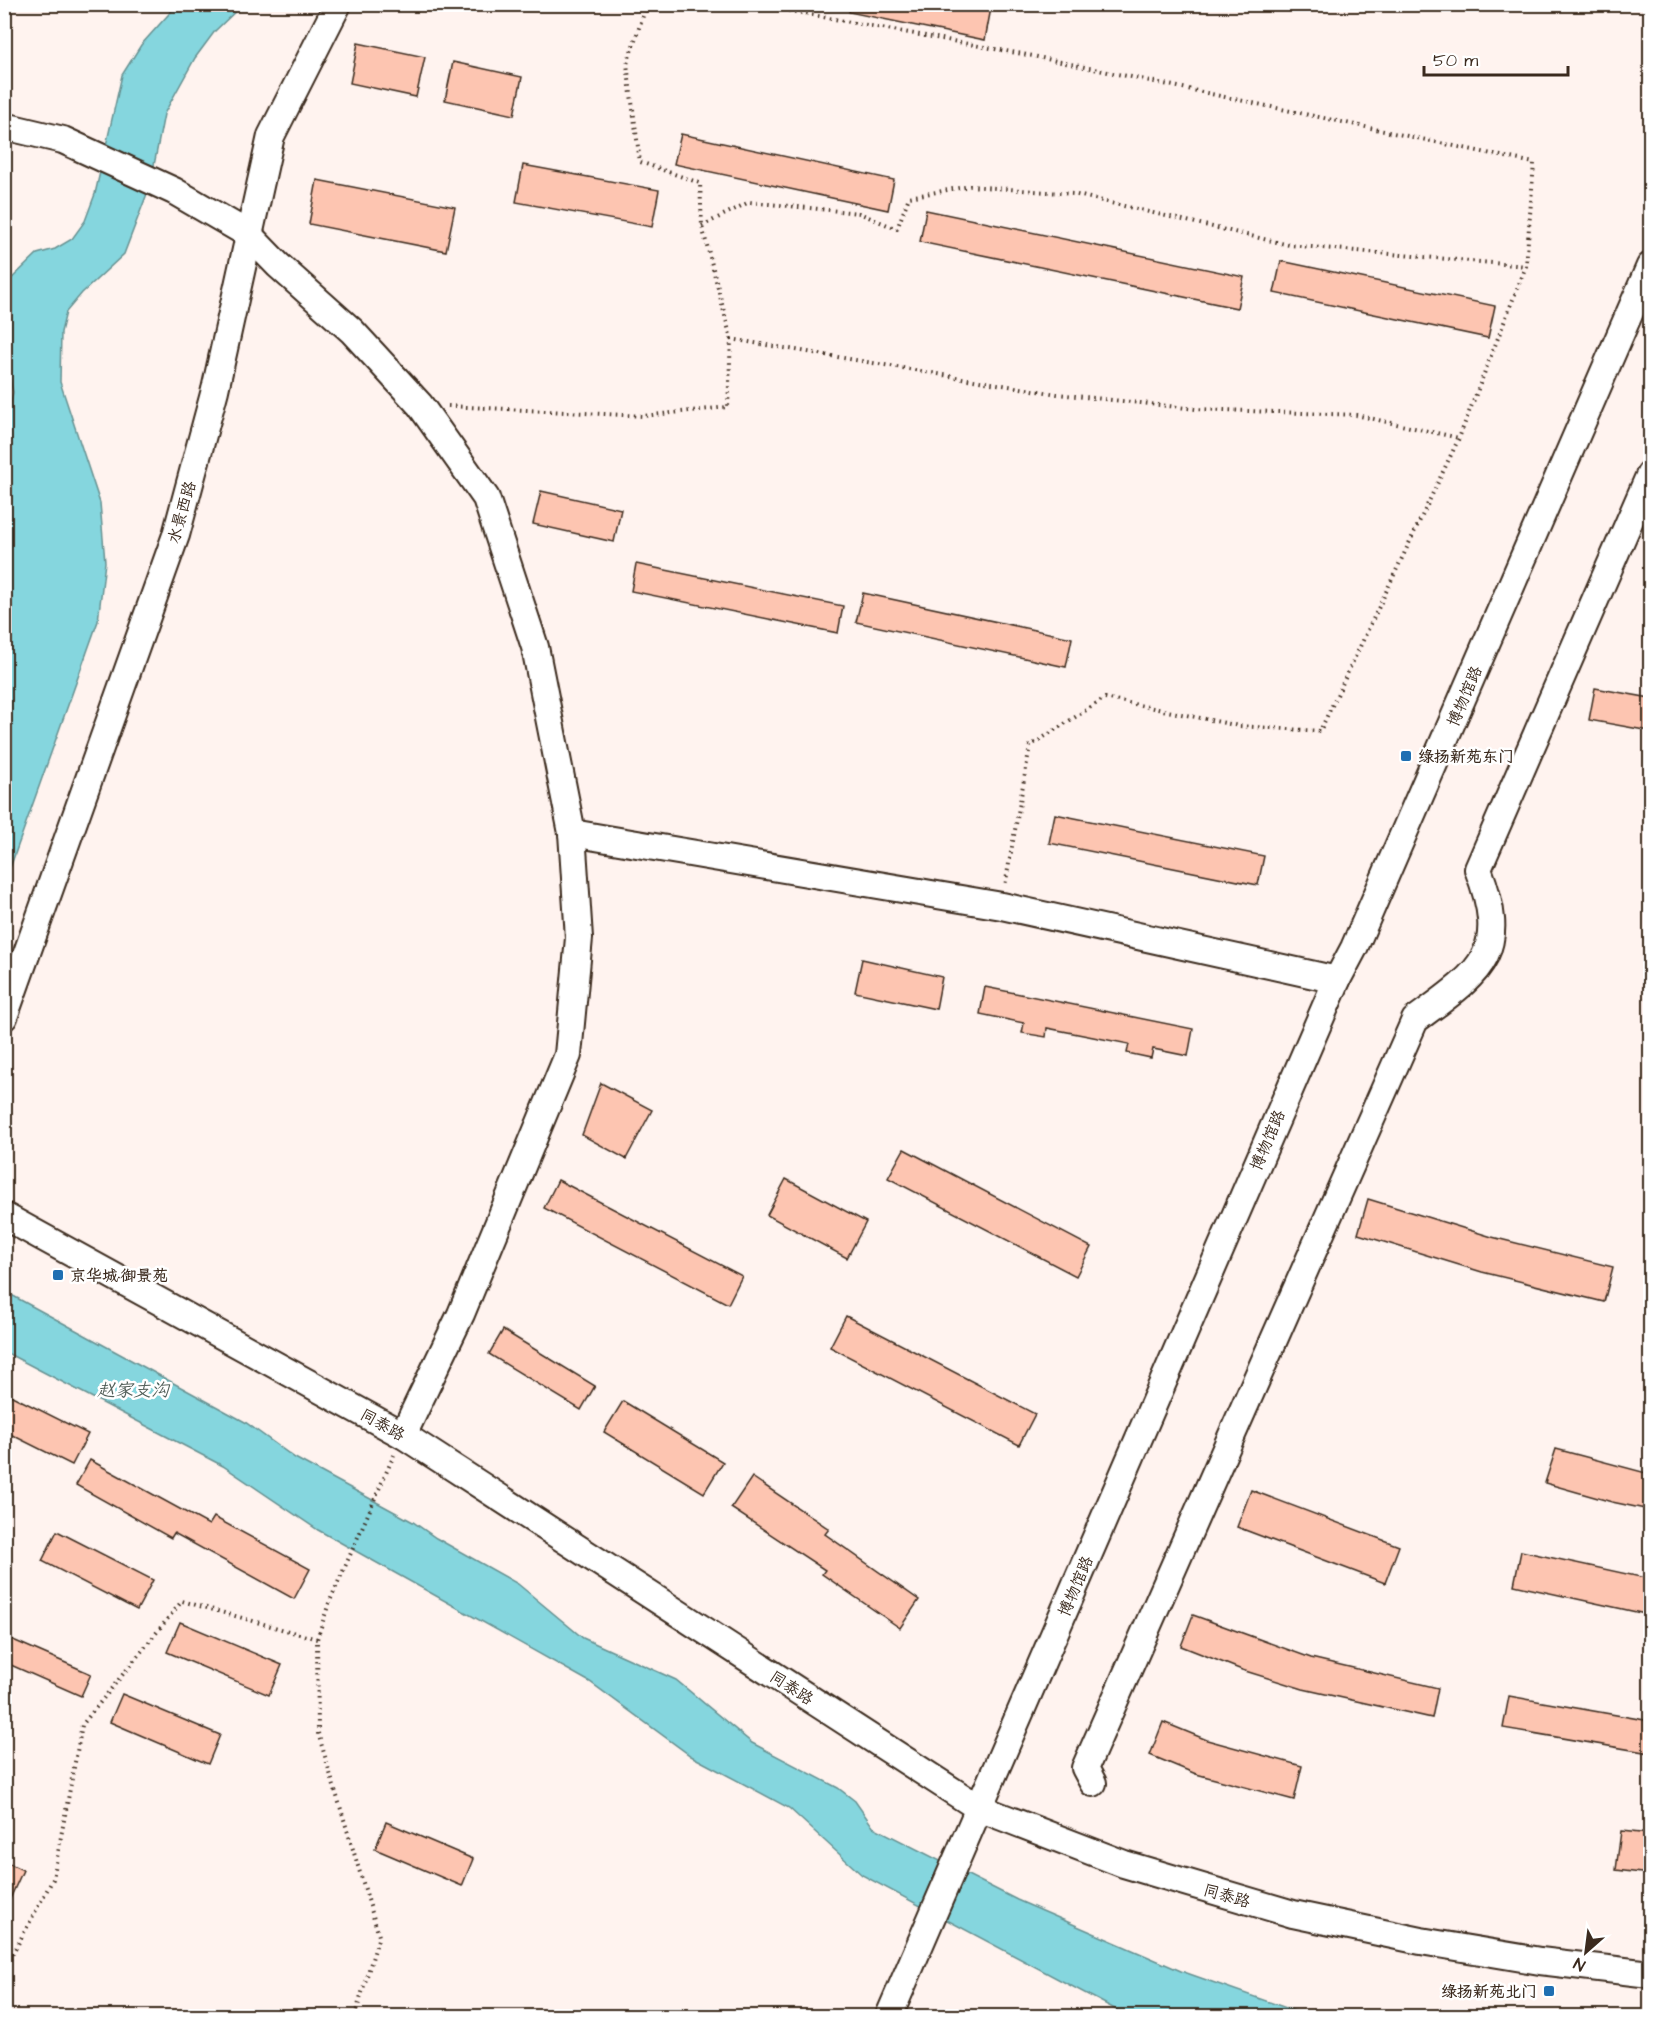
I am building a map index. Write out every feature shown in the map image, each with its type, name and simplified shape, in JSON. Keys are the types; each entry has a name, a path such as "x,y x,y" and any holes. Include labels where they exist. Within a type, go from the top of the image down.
{"street":[{"name":"水景西路","path":"4,1017 176,535 215,390 271,136 338,4"},
{"path":"4,126 63,140 174,191 248,234 278,265 352,331 420,405 486,498 535,647 572,833 579,938 568,1055 461,1314 412,1410 403,1435"},
{"name":"博物馆路","path":"889,2016 1336,980 1354,948 1650,266"},
{"path":"1093,1783 1085,1768 1415,1020 1466,983 1485,958 1492,930 1490,901 1478,869 1650,474"},
{"path":"572,833 1002,906 1336,980"},
{"name":"同泰路","path":"4,1216 403,1435 979,1808 1124,1864 1293,1914 1421,1941 1530,1959 1650,1974"}],"path":[{"path":"420,405 643,416 728,407 731,339 702,226 700,183 640,162 627,64 647,4"},
{"path":"753,4 1033,56 1534,163 1526,266 1459,438 1320,731 1239,726 1105,698 1030,746 1002,906"},
{"path":"702,226 749,202 859,213 897,229 909,197 970,186 1073,194 1289,245 1526,266"},
{"path":"731,339 1057,394 1196,410 1356,415 1459,438"},
{"path":"355,2016 379,1936 318,1733 316,1639 375,1492 403,1435"},
{"path":"4,1970 53,1879 82,1725 182,1600 316,1639"}],"water":[{"path":"177,5 242,5 215,31 195,58 164,114 150,186 124,254 82,293 66,312 61,332 60,382 100,503 105,562 98,621 5,882 4,436 13,392 5,360 5,285 37,254 55,249 72,239 85,221 95,194 122,75 141,45"},
{"name":"赵家支沟","path":"4,1291 245,1422 295,1458 413,1522 436,1538 518,1584 583,1638 676,1680 752,1743 838,1788 855,1801 873,1827 1017,1900 1181,1971 1309,2016 1126,2015 862,1875 789,1808 691,1756 590,1682 318,1530 223,1466 5,1352"}],"building":[{"path":"850,4 974,4 991,8 985,40 849,12"},
{"path":"358,43 425,57 416,97 350,83"},
{"path":"453,62 522,77 514,115 445,100"},
{"path":"681,134 894,180 888,210 674,164"},
{"path":"523,165 659,190 652,227 516,202"},
{"path":"317,180 455,207 446,251 309,224"},
{"path":"926,210 1244,277 1237,308 920,242"},
{"path":"1281,261 1495,306 1488,338 1274,293"},
{"path":"541,491 621,509 614,542 533,524"},
{"path":"636,564 843,606 838,633 631,591"},
{"path":"863,593 1072,638 1066,667 856,622"},
{"path":"1595,688 1650,698 1650,731 1589,720"},
{"path":"1055,814 1264,856 1258,885 1049,843"},
{"path":"862,959 942,977 936,1009 855,992"},
{"path":"985,987 1193,1029 1188,1056 1153,1049 1151,1058 1127,1053 1129,1044 1047,1028 1046,1037 1022,1033 1024,1023 980,1014"},
{"path":"601,1083 652,1110 626,1159 582,1135"},
{"path":"904,1149 1091,1247 1076,1276 888,1178"},
{"path":"786,1179 866,1222 847,1258 767,1215"},
{"path":"558,1180 742,1276 728,1304 544,1208"},
{"path":"1368,1199 1492,1237 1613,1267 1604,1302 1482,1272 1358,1234"},
{"path":"846,1316 1035,1414 1019,1445 830,1347"},
{"path":"503,1330 595,1386 581,1410 489,1354"},
{"path":"4,1392 88,1434 72,1465 4,1431"},
{"path":"623,1401 723,1462 704,1493 604,1432"},
{"path":"1556,1449 1650,1474 1650,1510 1545,1483"},
{"path":"90,1460 209,1525 214,1517 310,1569 294,1599 174,1533 171,1538 76,1485"},
{"path":"752,1477 829,1529 825,1534 919,1600 900,1628 822,1574 825,1570 731,1508"},
{"path":"1251,1490 1399,1546 1385,1583 1237,1527"},
{"path":"57,1531 153,1580 137,1610 42,1561"},
{"path":"1521,1551 1650,1579 1650,1615 1514,1585"},
{"path":"1193,1615 1311,1658 1438,1688 1432,1718 1303,1689 1242,1670 1181,1646"},
{"path":"180,1622 282,1665 269,1695 167,1652"},
{"path":"4,1636 91,1674 81,1696 4,1662"},
{"path":"122,1694 220,1735 208,1764 110,1722"},
{"path":"1509,1696 1650,1721 1650,1753 1503,1728"},
{"path":"1163,1722 1207,1740 1302,1766 1294,1800 1196,1774 1150,1755"},
{"path":"386,1822 473,1859 462,1886 375,1849"},
{"path":"1621,1831 1650,1834 1650,1874 1616,1870"},
{"path":"4,1861 23,1870 4,1912"}],"place":[{"name":"绿扬新苑东门","path":"1406,756"},
{"name":"京华城·御景苑","path":"58,1275"},
{"name":"绿扬新苑北门","path":"1549,1991"}]}
